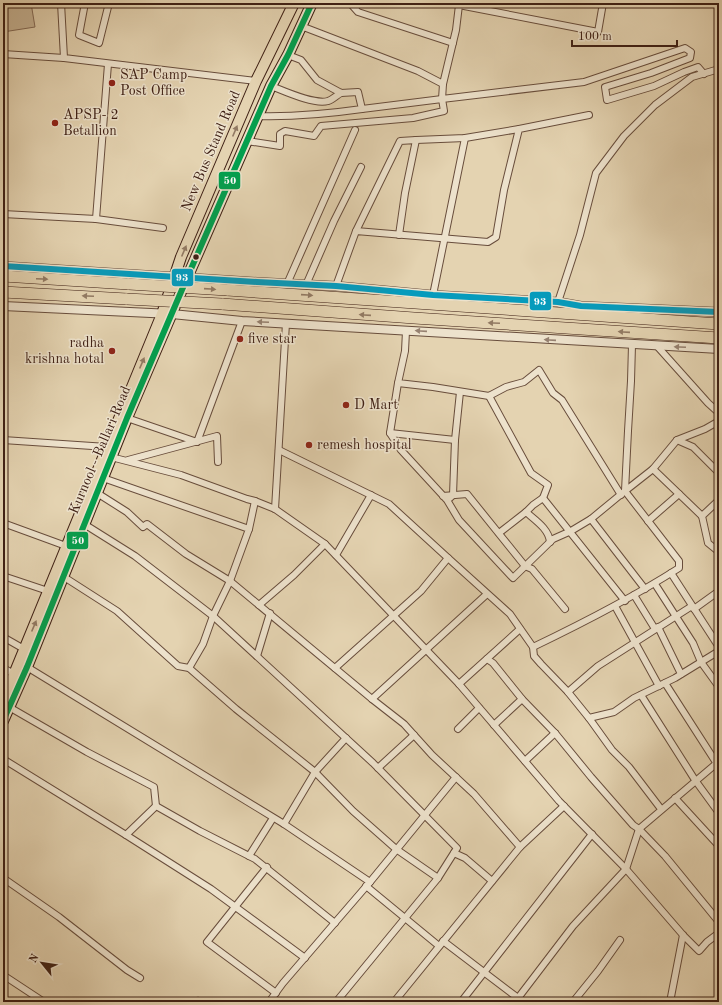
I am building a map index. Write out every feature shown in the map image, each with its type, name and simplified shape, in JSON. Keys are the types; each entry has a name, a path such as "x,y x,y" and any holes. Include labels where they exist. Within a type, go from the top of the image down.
{"highway":[{"path":"3,276 719,324"},
{"path":"3,292 222,304 719,338"}],"main road":[{"name":"New Bus Stand Road","path":"167,314 174,277 181,257 256,81 294,3"},
{"name":"New Bus Stand Road","path":"187,278 257,116 312,3"},
{"name":"Kurnool - Ballari Road","path":"3,721 14,674 107,447 167,314 187,278"},
{"name":"Kurnool - Ballari Road","path":"6,704 27,667 64,577 167,314"}],"street":[{"path":"61,3 64,58"},
{"path":"85,3 79,35 99,43 109,3"},
{"path":"350,3 358,12 453,43"},
{"path":"247,141 280,146 280,134 285,131 314,136 321,126 413,118 444,111 442,99 443,84 453,43 457,4 598,32 603,3"},
{"path":"301,26 418,71 443,84"},
{"path":"257,116 286,117 328,114 584,82 685,48 692,52 690,58 651,73 605,87 607,100 654,86 698,67 704,74"},
{"path":"3,54 64,58 256,81"},
{"path":"288,55 301,60 318,80 341,93"},
{"path":"96,219 108,64"},
{"path":"558,302 580,235 596,173 624,136 655,105 692,78 719,69"},
{"path":"271,86 297,97 312,100 328,101 341,93 358,92 362,109"},
{"path":"336,286 356,231 400,141 465,138 519,130 589,115"},
{"path":"287,284 355,130"},
{"path":"356,231 488,242 496,237 504,190 519,130"},
{"path":"433,295 465,138"},
{"path":"399,235 405,193 416,140"},
{"path":"306,285 360,167"},
{"path":"3,214 96,219 164,228"},
{"path":"3,266 336,286 433,295 558,302 581,306 719,312"},
{"path":"3,306 167,314 242,321 719,349"},
{"path":"197,442 242,321"},
{"path":"275,509 286,323"},
{"path":"406,331 405,351 390,433 401,450 445,498 459,520 513,578 550,542 591,519 653,468 677,440 705,429 719,421"},
{"path":"623,493 628,431 632,345"},
{"path":"657,346 708,403 719,413"},
{"path":"398,383 489,396 506,387 524,382 539,370 553,393 562,400 623,493 648,520 679,561 679,568 655,584 625,601 533,647"},
{"path":"453,495 455,440 460,392"},
{"path":"489,396 531,473 548,485 543,498 499,534"},
{"path":"127,418 197,442"},
{"path":"390,433 455,440"},
{"path":"126,460 217,436 218,462"},
{"path":"3,440 107,447"},
{"path":"677,440 693,447 719,474"},
{"path":"279,450 389,504 510,614 533,647 534,656 540,664 568,692 612,750 629,767 661,810"},
{"path":"111,457 181,475 275,509 325,544 459,684 564,806 626,869 699,951 707,942 719,933"},
{"path":"653,468 702,516 708,543 719,552"},
{"path":"103,478 249,529"},
{"path":"97,493 127,512 143,527 147,524 186,554 230,580 404,724 432,755 474,794 520,847"},
{"path":"445,498 453,495 467,494 525,566 532,570 565,609"},
{"path":"648,520 678,494"},
{"path":"336,555 371,495"},
{"path":"543,498 571,531 625,601"},
{"path":"702,516 719,500"},
{"path":"188,668 203,644 213,616 230,580 249,529 255,501"},
{"path":"526,512 547,532 550,537 550,542"},
{"path":"591,519 645,589"},
{"path":"3,523 66,546"},
{"path":"84,524 135,556 213,616 378,768 457,848 438,878 336,1002"},
{"path":"259,605 294,575 325,544"},
{"path":"335,668 421,591 448,558"},
{"path":"671,573 719,647"},
{"path":"3,576 48,591"},
{"path":"64,577 117,612 178,666 188,668 236,710 315,772 353,810 396,849 438,878"},
{"path":"655,584 693,643 701,662 719,687"},
{"path":"568,692 598,666 676,616 719,591"},
{"path":"372,699 487,594"},
{"path":"634,595 657,628 682,674"},
{"path":"27,667 284,824 368,884 405,918 485,972 517,1000 573,926 626,869 639,830 695,780 718,765 662,684 635,642 615,606"},
{"path":"256,656 270,614"},
{"path":"459,684 520,629"},
{"path":"3,637 24,649"},
{"path":"589,718 614,712 641,695 682,674 719,651"},
{"path":"487,658 498,669 522,699 555,733 633,825 665,856 719,922"},
{"path":"3,668 14,674"},
{"path":"641,695 695,780 719,813"},
{"path":"494,725 522,699"},
{"path":"6,704 87,752 154,787 156,806"},
{"path":"458,729 479,708"},
{"path":"524,761 555,733"},
{"path":"378,768 414,735"},
{"path":"284,824 315,772 346,738"},
{"path":"3,759 126,835 211,890 305,958"},
{"path":"268,1002 456,777"},
{"path":"675,798 719,846"},
{"path":"126,835 156,806"},
{"path":"156,806 267,867 335,923"},
{"path":"394,1002 520,847 564,806"},
{"path":"249,856 273,818"},
{"path":"460,1002 592,834"},
{"path":"454,853 465,858 492,881"},
{"path":"267,867 207,942 276,993"},
{"path":"3,878 59,917 140,978"},
{"path":"670,1002 683,934"},
{"path":"573,1002 620,940"},
{"path":"3,975 44,1002"}],"shaded area":[{"path":"3,3 31,3 35,27 3,32"}],"transit line":[{"name":"50","path":"3,721 27,667 127,418 187,278 271,86 288,55 312,3"},
{"name":"93","path":"3,266 336,286 433,295 558,302 581,306 719,312"}],"place":[{"name":"SAP Camp Post Office","path":"112,83"},
{"name":"APSP- 2 Betallion","path":"55,123"},
{"name":"five star","path":"240,339"},
{"name":"radha krishna hotal","path":"112,351"},
{"name":"D Mart","path":"346,405"},
{"name":"remesh hospital","path":"309,445"}]}
